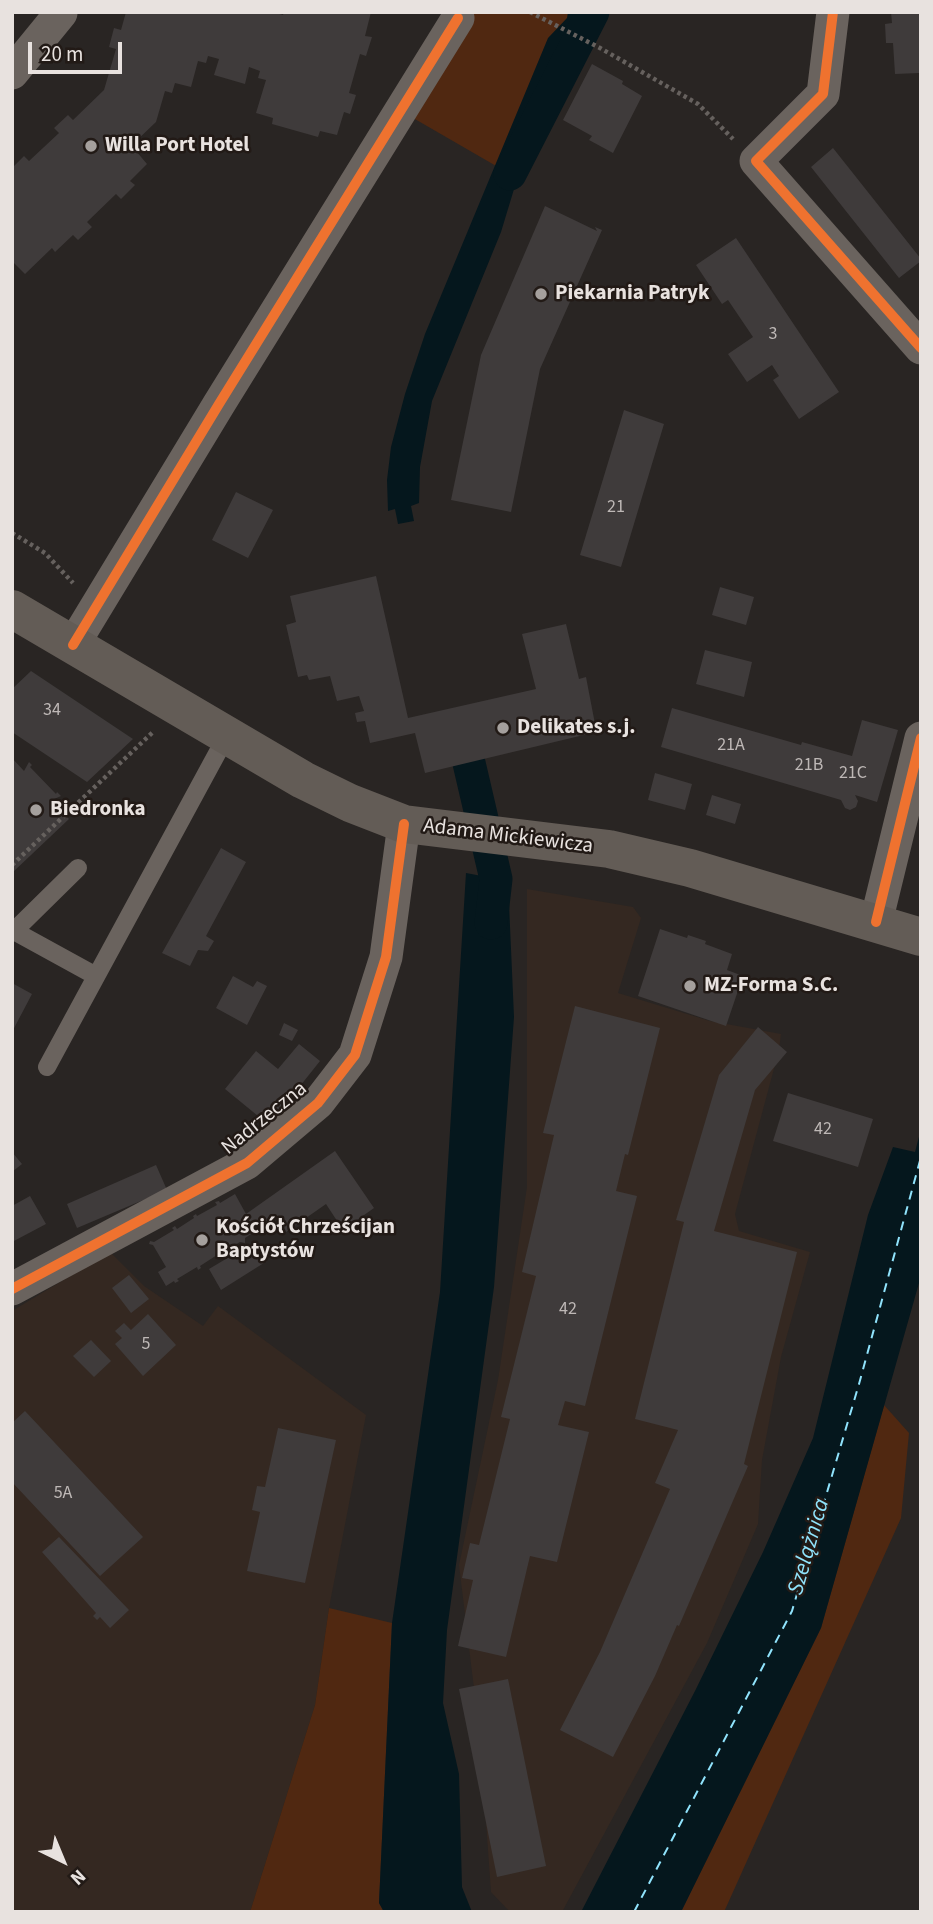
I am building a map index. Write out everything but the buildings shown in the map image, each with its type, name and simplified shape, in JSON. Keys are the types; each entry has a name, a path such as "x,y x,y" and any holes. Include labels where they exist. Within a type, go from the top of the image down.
{"main road":[{"name":"Adama Mickiewicza","path":"12,609 292,774 350,803 404,824 609,849 690,868 898,930"}],"street":[{"path":"833,12 823,94 756,161 921,348"},
{"path":"12,73 61,13"},
{"path":"73,645 458,18"},
{"path":"898,930 921,738"},
{"name":"Nadrzeczna","path":"12,1289 247,1163 318,1103 355,1055 386,957 404,824"}],"lane":[{"path":"47,1068 226,737"},
{"path":"78,868 13,931 96,976"}],"path":[{"path":"530,12 698,104 756,161"},
{"path":"12,533 45,553 79,590"},
{"path":"12,865 159,726"}],"shaded area":[{"path":"455,12 592,12 510,174 401,111"},
{"path":"527,889 633,907 641,918 618,993 710,1021 781,1034 735,1214 739,1231 810,1252 781,1357 762,1460 758,1524 707,1643 562,1912 510,1912 491,1892 480,1738 459,1565 498,1380 527,1187"},
{"path":"110,1252 144,1286 203,1326 218,1306 366,1415 329,1608 315,1705 250,1912 12,1912 12,1311"},
{"path":"884,1405 909,1433 901,1518 724,1912 681,1912 821,1628"},
{"path":"329,1608 392,1623 379,1903 384,1912 250,1912 315,1705"}],"water":[{"path":"568,12 608,12 595,30 579,23 533,115 528,143 501,232 432,401 420,467 419,503 411,506 414,521 398,524 395,509 388,511 387,480 391,447 405,394 425,334 548,38 567,18"},
{"path":"466,873 508,881 514,1017 494,1287 447,1630 443,1703 459,1774 462,1887 472,1912 384,1912 379,1903 392,1623 440,1292"},
{"name":"Szelążnica","path":"921,1129 921,1276 821,1628 681,1912 581,1912 695,1691 763,1552 813,1438 868,1215 893,1147 915,1152"}],"waterway":[{"path":"510,174 593,12"},
{"path":"469,763 496,879 491,923"}],"ferry route":[{"path":"634,1912 792,1611 859,1384 921,1157"}],"cycle path":[{"path":"833,12 823,94 756,161 921,348"},
{"path":"73,645 458,18"},
{"path":"876,922 921,738"},
{"path":"12,1289 247,1163 318,1103 355,1055 386,957 404,824"}],"place":[{"name":"Willa Port Hotel","path":"91,146"},
{"name":"Piekarnia Patryk","path":"541,294"},
{"name":"Delikates s.j.","path":"503,728"},
{"name":"Biedronka","path":"36,810"},
{"name":"MZ-Forma S.C.","path":"690,986"},
{"name":"Kościół Chrześcijan Baptystów","path":"202,1240"}]}
